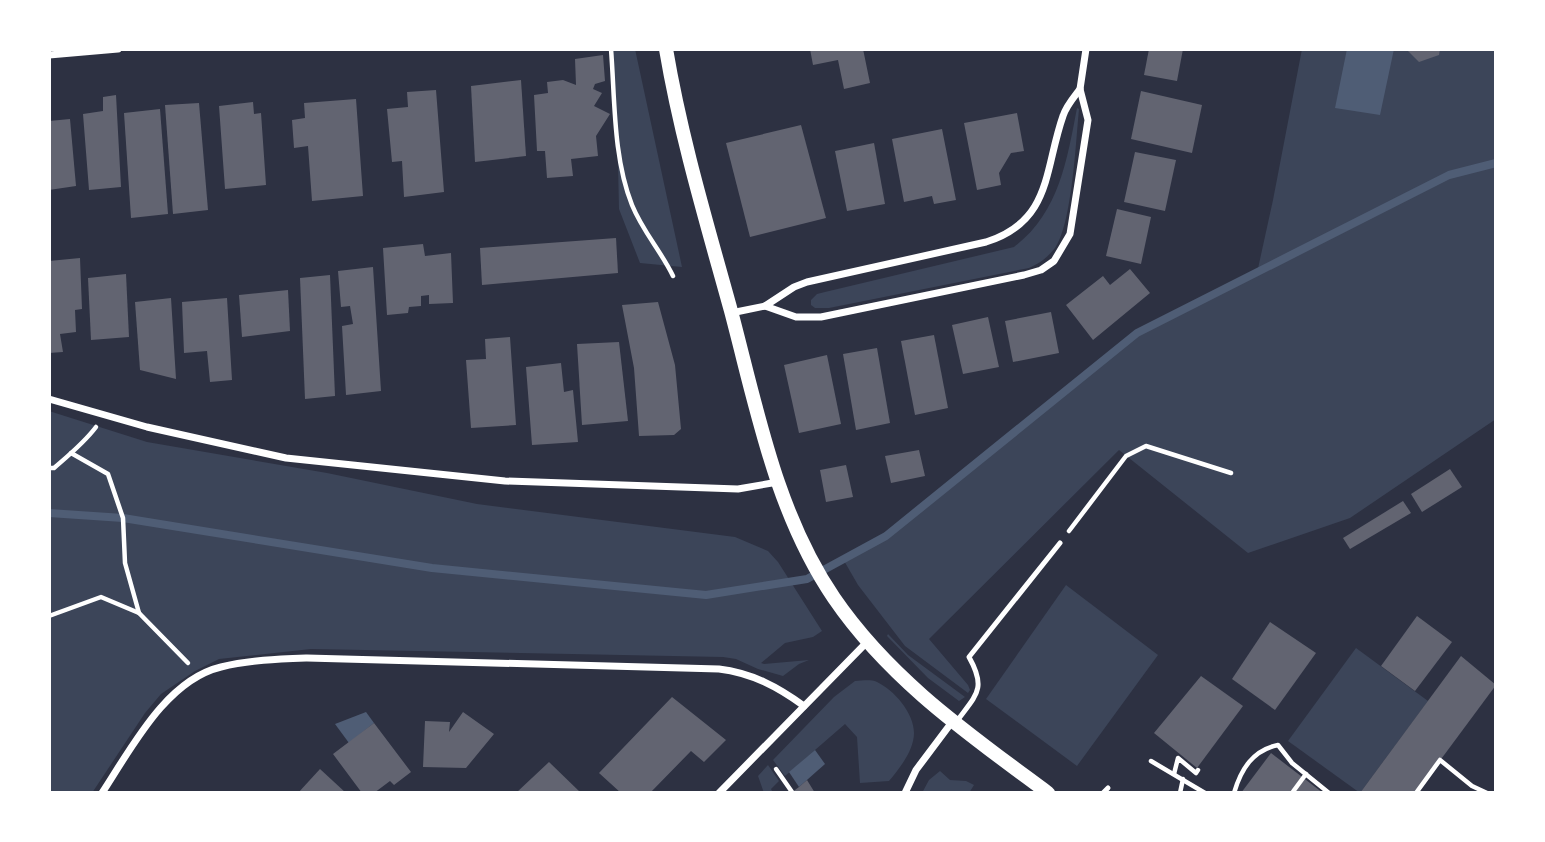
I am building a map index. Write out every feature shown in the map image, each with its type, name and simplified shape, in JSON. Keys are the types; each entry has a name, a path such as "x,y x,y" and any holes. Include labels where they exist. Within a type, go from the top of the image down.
{"main road":[{"path":"666,49 686,145 778,482 807,554 834,598 868,641 913,689 953,723 1048,793"}],"street":[{"path":"49,55 118,49"},
{"path":"765,306 796,317 821,317 1024,275 1049,266 1063,249 1072,224 1088,120 1080,89 1086,49"},
{"path":"731,313 765,306 793,287 807,282 986,242 1011,233 1034,207 1049,169 1063,114 1080,89"},
{"path":"49,399 147,427 286,457 505,481 738,489 778,482"},
{"path":"719,793 868,641"},
{"path":"102,793 159,708 181,687 219,667 266,660 307,657 719,669 742,673 774,685 804,706"},
{"path":"905,793 916,771 953,723"}],"lane":[{"path":"953,723 977,694 979,687 978,675 969,657 1060,543"}],"path":[{"path":"611,49 623,179 642,227 663,255 673,276"},
{"path":"49,468 54,468 87,439 104,415"},
{"path":"1060,543 1126,456 1146,446 1231,472"},
{"path":"71,453 108,474 123,518 125,563 139,613"},
{"path":"49,616 101,597 139,613 201,676"},
{"path":"1234,793 1246,764 1264,748 1278,745 1292,763 1329,793"},
{"path":"1174,774 1178,758 1196,773 1198,770"},
{"path":"1416,793 1440,760 1472,786 1487,793"},
{"path":"1152,761 1205,793"},
{"path":"776,769 792,792"},
{"path":"1292,793 1306,774"},
{"path":"1180,793 1182,779"}],"shaded area":[{"path":"611,49 635,49 682,267 640,263 619,209"},
{"path":"1302,49 1496,49 1496,419 1350,518 1248,553 1119,450 929,639 968,685 968,693 905,646 858,585 843,559 886,536 1137,333 1257,273"},
{"path":"1347,49 1394,49 1380,115 1335,108"},
{"path":"1077,108 1075,161 1066,221 1055,248 1043,260 1029,268 829,308 815,308 811,305 811,300 817,294 1014,247 1029,233 1051,202 1065,166"},
{"path":"49,411 147,442 327,473 477,504 735,537 768,551 778,562 822,631 813,637 785,643 761,663 809,660 783,676 723,657 311,649 219,659 195,671 161,694 145,713 92,793 49,793"},
{"path":"1066,585 1158,655 1077,766 986,699"},
{"path":"888,634 908,655 965,697 959,701 928,678"},
{"path":"1356,648 1428,701 1360,793 1288,741"},
{"path":"855,681 877,682 896,696 911,718 913,739 898,770 889,781 860,783 857,737 845,724 785,776 773,760 834,697"},
{"path":"366,712 374,723 349,743 335,724"},
{"path":"815,750 825,764 799,787 789,772"},
{"path":"768,765 779,781 771,789 773,793 764,793 758,776"},
{"path":"940,771 950,780 966,781 974,785 969,793 922,793 929,780"}],"building":[{"path":"810,49 863,49 870,83 844,89 838,60 813,65"},
{"path":"1149,49 1183,49 1177,81 1144,75"},
{"path":"1406,49 1440,49 1439,55 1419,62"},
{"path":"603,55 605,81 595,84 593,89 602,93 594,106 610,114 596,136 598,156 571,159 573,176 547,178 545,151 537,151 534,95 548,93 547,82 563,80 576,85 575,59"},
{"path":"521,80 526,156 475,162 471,86"},
{"path":"436,90 444,192 404,197 402,161 392,162 387,109 408,107 407,92"},
{"path":"1141,91 1202,105 1192,153 1131,139"},
{"path":"116,95 121,187 89,190 83,114 103,111 103,97"},
{"path":"356,99 363,196 312,201 308,146 294,148 292,120 305,118 304,103"},
{"path":"253,102 254,114 261,113 266,185 225,189 219,106"},
{"path":"199,103 208,210 173,214 165,105"},
{"path":"160,109 168,214 131,218 124,113"},
{"path":"1017,113 1024,151 1011,153 999,173 1001,185 977,190 964,123"},
{"path":"70,119 76,186 49,190 49,121"},
{"path":"801,125 826,218 750,237 726,143"},
{"path":"942,129 956,200 934,204 932,196 904,202 892,139"},
{"path":"874,143 885,204 847,211 835,151"},
{"path":"1135,152 1176,160 1165,211 1124,202"},
{"path":"1117,209 1151,217 1141,264 1106,256"},
{"path":"616,238 618,273 482,285 480,248"},
{"path":"423,244 425,256 451,253 453,303 429,304 429,295 421,296 421,306 409,307 408,313 387,315 383,248"},
{"path":"80,258 82,309 75,310 76,332 60,334 63,352 49,353 49,261"},
{"path":"373,267 381,391 346,395 342,326 353,324 350,306 341,307 338,271"},
{"path":"1130,269 1150,293 1093,340 1066,305 1103,276 1110,285"},
{"path":"126,274 129,337 91,340 88,278"},
{"path":"330,275 335,396 305,399 300,278"},
{"path":"288,290 290,331 242,337 239,295"},
{"path":"171,298 176,379 140,370 135,302"},
{"path":"227,298 232,380 210,382 207,351 184,353 182,302"},
{"path":"658,302 675,365 681,429 674,435 639,436 634,368 622,305"},
{"path":"1051,312 1059,353 1013,362 1005,321"},
{"path":"988,317 999,367 963,374 952,325"},
{"path":"934,335 948,408 915,415 901,341"},
{"path":"510,337 516,425 471,428 466,360 486,359 485,339"},
{"path":"619,342 628,421 582,425 577,344"},
{"path":"877,348 890,423 856,430 843,354"},
{"path":"827,355 841,424 799,433 784,365"},
{"path":"561,363 564,392 573,390 578,442 532,445 526,367"},
{"path":"919,450 925,476 891,483 885,456"},
{"path":"846,465 853,497 826,502 820,470"},
{"path":"1450,469 1462,487 1422,512 1411,494"},
{"path":"1403,501 1411,513 1350,549 1343,538"},
{"path":"1417,616 1452,642 1415,691 1381,666"},
{"path":"1270,622 1316,653 1275,710 1232,679"},
{"path":"1461,656 1496,685 1416,793 1360,793"},
{"path":"1201,676 1243,706 1197,768 1154,733"},
{"path":"672,697 726,740 704,762 691,751 650,793 621,793 599,773"},
{"path":"463,712 494,734 466,768 423,767 425,721 450,722 449,732"},
{"path":"374,723 411,772 394,785 390,781 374,793 362,793 333,754"},
{"path":"1271,753 1323,793 1241,793"},
{"path":"549,762 581,793 516,793"},
{"path":"320,769 346,793 298,793"},
{"path":"807,780 815,793 791,793 799,787"}],"waterway":[{"path":"49,513 123,518 432,568 706,595 807,579 886,536 1137,333 1449,175 1496,163"}]}
